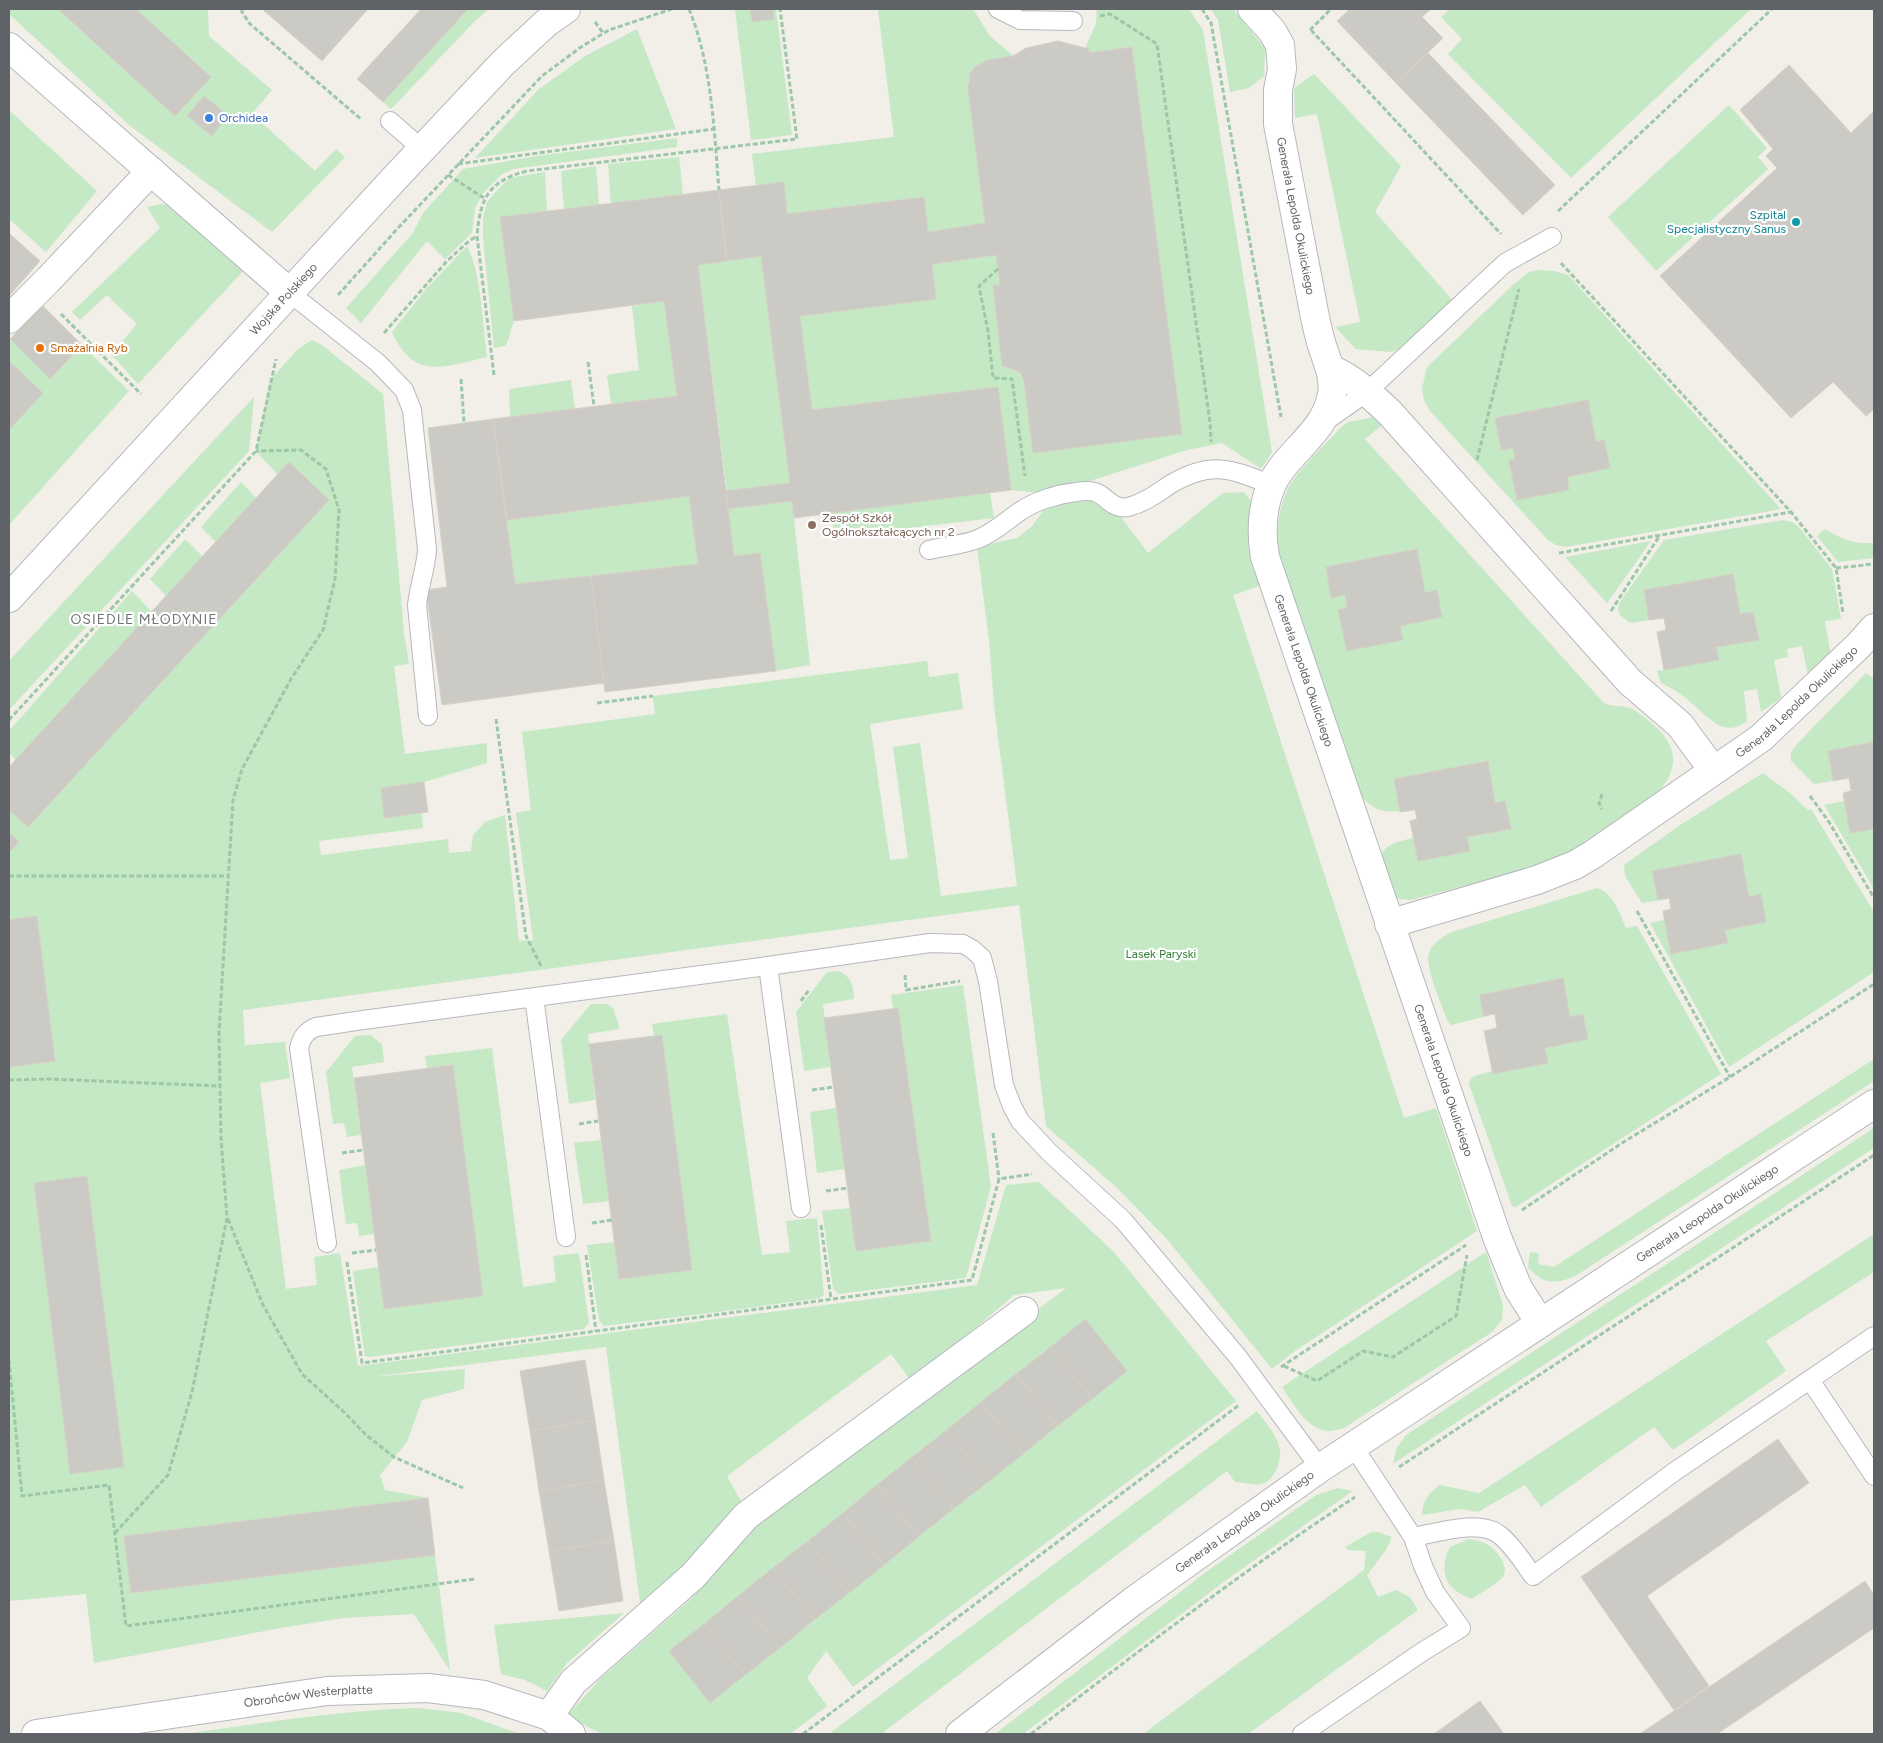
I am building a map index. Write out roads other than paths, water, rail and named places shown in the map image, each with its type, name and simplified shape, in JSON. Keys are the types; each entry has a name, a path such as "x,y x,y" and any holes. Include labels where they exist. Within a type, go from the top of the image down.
{"street":[{"name":"Wojska Polskiego","path":"9,598 422,149 503,64 546,23 566,9"},
{"name":"Generała Lepolda Okulickiego","path":"1252,9 1272,31 1280,45 1282,69 1278,90 1278,124 1312,304 1321,343 1331,369 1332,381 1330,400 1324,418 1281,469 1272,485 1265,508 1263,526 1265,557 1497,1237 1518,1288 1540,1323"},
{"path":"9,47 290,293"},
{"path":"9,319 152,171"},
{"path":"1331,369 1349,378 1390,413 1630,682 1680,725 1713,770"},
{"name":"Generała Lepolda Okulickiego","path":"1389,924 1537,880 1575,865 1761,738 1858,646 1874,628"},
{"name":"Generała Leopolda Okulickiego","path":"960,1734 1132,1602 1320,1468 1874,1104"},
{"path":"549,1716 573,1682 693,1576 746,1516 1024,1311"},
{"name":"Obrońców Westerplatte","path":"36,1734 327,1691 428,1688 484,1694 549,1716 571,1734"}],"lane":[{"path":"998,9 1020,20 1073,21"},
{"path":"390,121 422,149"},
{"name":"Generała Lepolda Okulickiego","path":"1318,427 1367,392 1456,310 1495,271 1512,258 1552,237"},
{"path":"290,293 319,314 391,375 404,390 412,410 427,549 426,560 418,587 418,605 428,716"},
{"path":"929,550 978,539 1036,502 1075,492 1097,492 1111,504 1119,507 1128,507 1152,497 1190,475 1213,468 1246,474 1272,485"},
{"path":"327,1243 299,1048 304,1035 316,1027 930,943 963,944 972,948 982,958 988,981 1004,1085 1020,1121 1049,1152 1123,1220 1261,1386 1320,1468"},
{"path":"768,966 801,1208"},
{"path":"540,996 566,1237"},
{"path":"1413,1537 1472,1527 1488,1529 1500,1534 1511,1545 1533,1576 1674,1472 1874,1336"},
{"path":"1810,1380 1874,1476"},
{"path":"1302,1734 1414,1657 1461,1628 1435,1592 1413,1537 1353,1446"}],"place":[{"name":"Orchidea","path":"209,118"},
{"name":"Szpital Specjalistyczny Sanus","path":"1796,222"},
{"name":"Smażalnia Ryb","path":"40,348"},
{"name":"Zespół Szkół Ogólnokształcących nr 2","path":"812,525"}],"district":[{"name":"OSIEDLE MŁODYNIE","path":"144,619"}],"park label":[{"name":"Lasek Paryski","path":"1161,954"}]}
